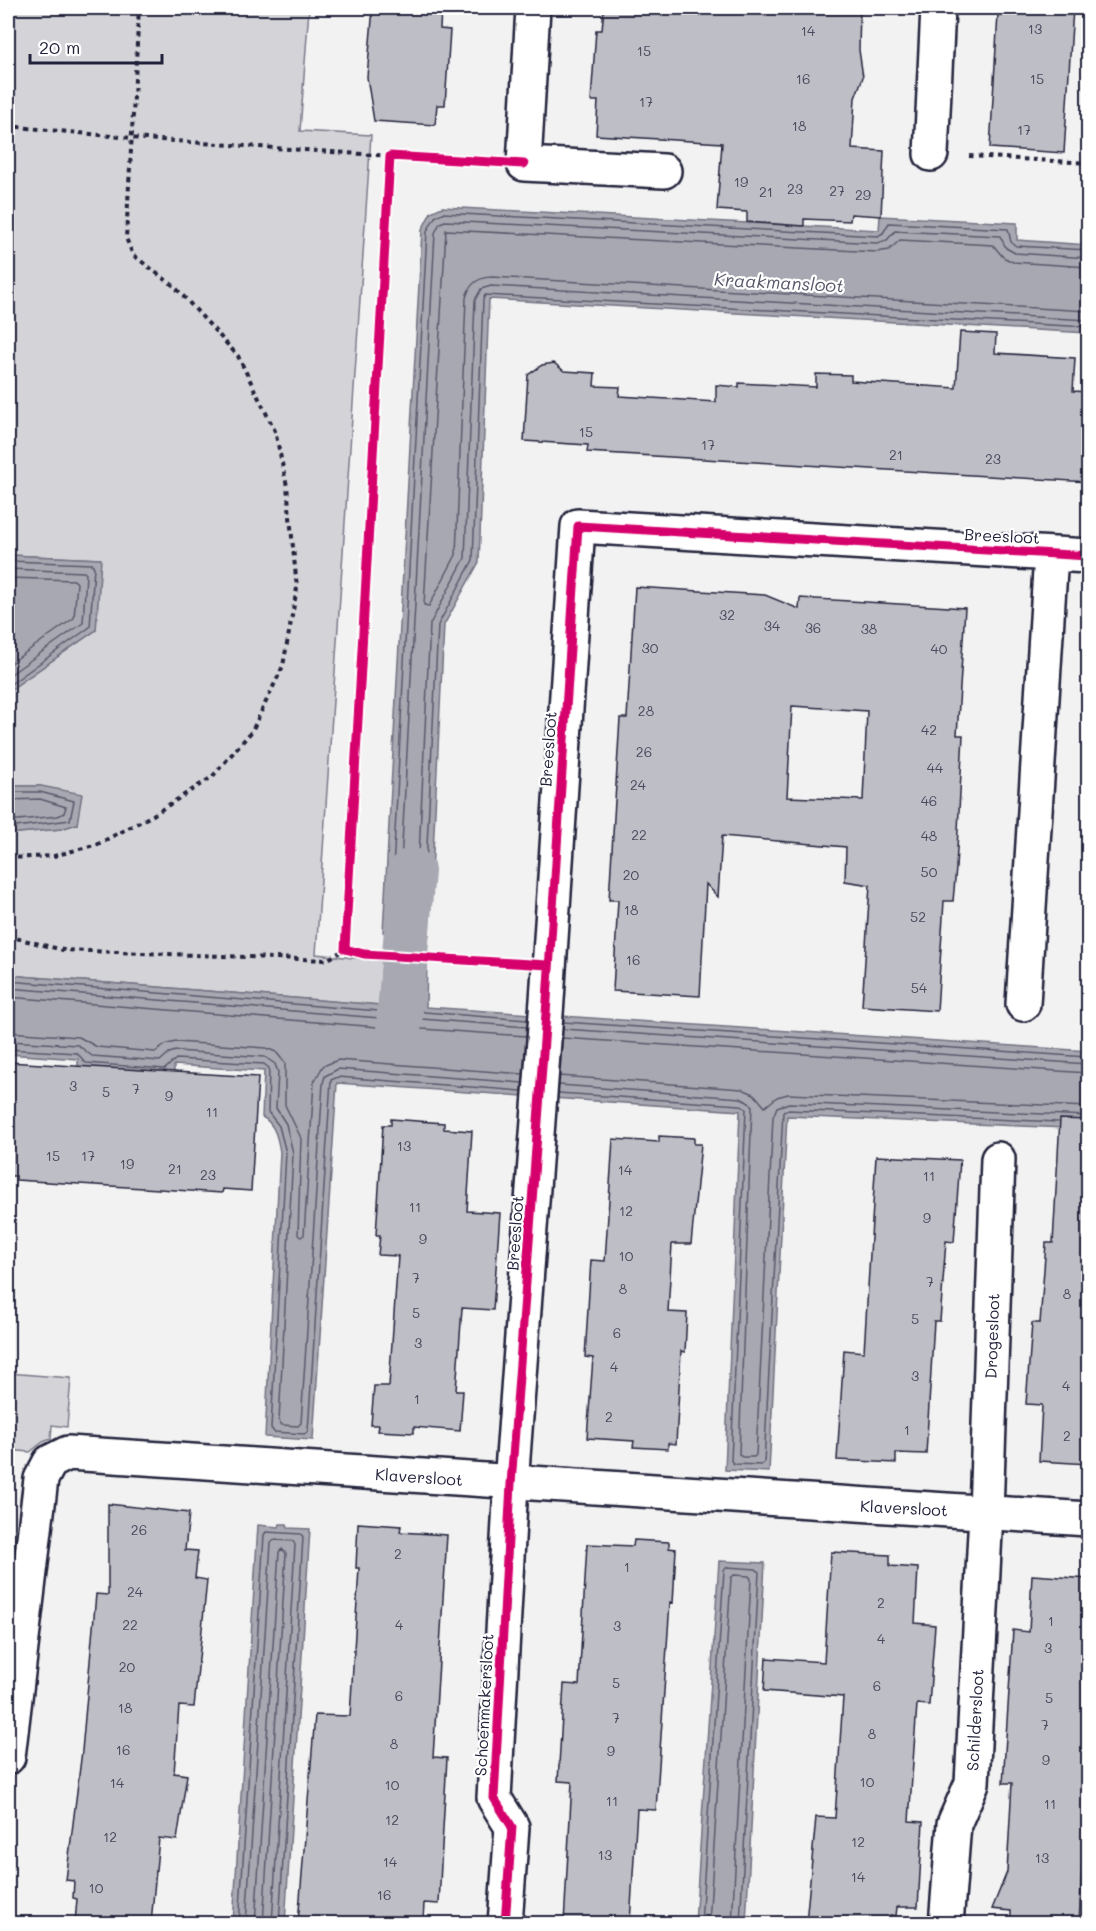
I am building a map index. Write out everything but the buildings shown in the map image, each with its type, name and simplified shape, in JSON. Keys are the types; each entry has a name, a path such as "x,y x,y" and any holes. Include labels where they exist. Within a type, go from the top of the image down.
{"street":[{"path":"533,8 525,164 664,171"},
{"path":"931,154 938,8"},
{"name":"Breesloot","path":"511,1484 548,1000 578,526 1089,556"},
{"name":"Breesloot","path":"1023,1004 1051,554"},
{"name":"Drogesloot","path":"986,1513 998,1159"},
{"name":"Klaversloot","path":"8,1757 41,1479 50,1462 68,1453 511,1484 1089,1519"},
{"name":"Schoenmakersloot","path":"505,1923 512,1827 494,1798 511,1484"},
{"name":"Schildersloot","path":"945,1923 954,1824 972,1783 986,1513"}],"path":[{"path":"8,858 54,856 98,844 153,815 212,777 252,731 283,666 297,588 287,486 275,430 238,356 174,286 133,255 126,238 139,8"},
{"path":"8,126 130,138 401,157"},
{"path":"931,154 1089,163"},
{"path":"390,156 390,168"},
{"path":"8,936 75,951 327,960 350,950 346,937"}],"shaded area":[{"path":"8,8 309,8 300,131 371,135 316,954 382,961 380,1005 8,975 8,834 61,829 77,824 41,786 8,786 8,695 17,685 96,630 100,559 8,555"},
{"path":"8,1373 71,1378 67,1427 52,1425 51,1439 30,1452 8,1450"}],"water":[{"name":"Kraakmansloot","path":"442,207 879,230 880,216 1017,223 1017,240 1088,245 1088,333 489,299 479,562 444,625 429,935 383,932 422,230 431,212"},
{"path":"8,555 101,559 96,630 17,685 8,695"},
{"path":"8,786 41,786 82,794 77,824 61,829 8,834"},
{"path":"382,961 427,961 426,1007 1088,1051 1088,1129 787,1116 769,1472 725,1470 740,1111 337,1083 313,1440 265,1437 280,1152 273,1128 262,1117 264,1071 174,1065 174,1075 78,1068 78,1059 8,1054 8,975 380,1005"},
{"path":"280,1524 287,1524 288,1528 310,1529 285,1923 233,1923 258,1525 279,1527"},
{"path":"719,1561 765,1563 746,1923 695,1923"}],"waterway":[{"path":"399,1024 412,871"}],"cycle path":[{"path":"524,164 390,156 345,949 364,954 548,965"},
{"path":"505,1924 512,1827 494,1798 511,1484 547,1000 578,526 1088,556"}]}
